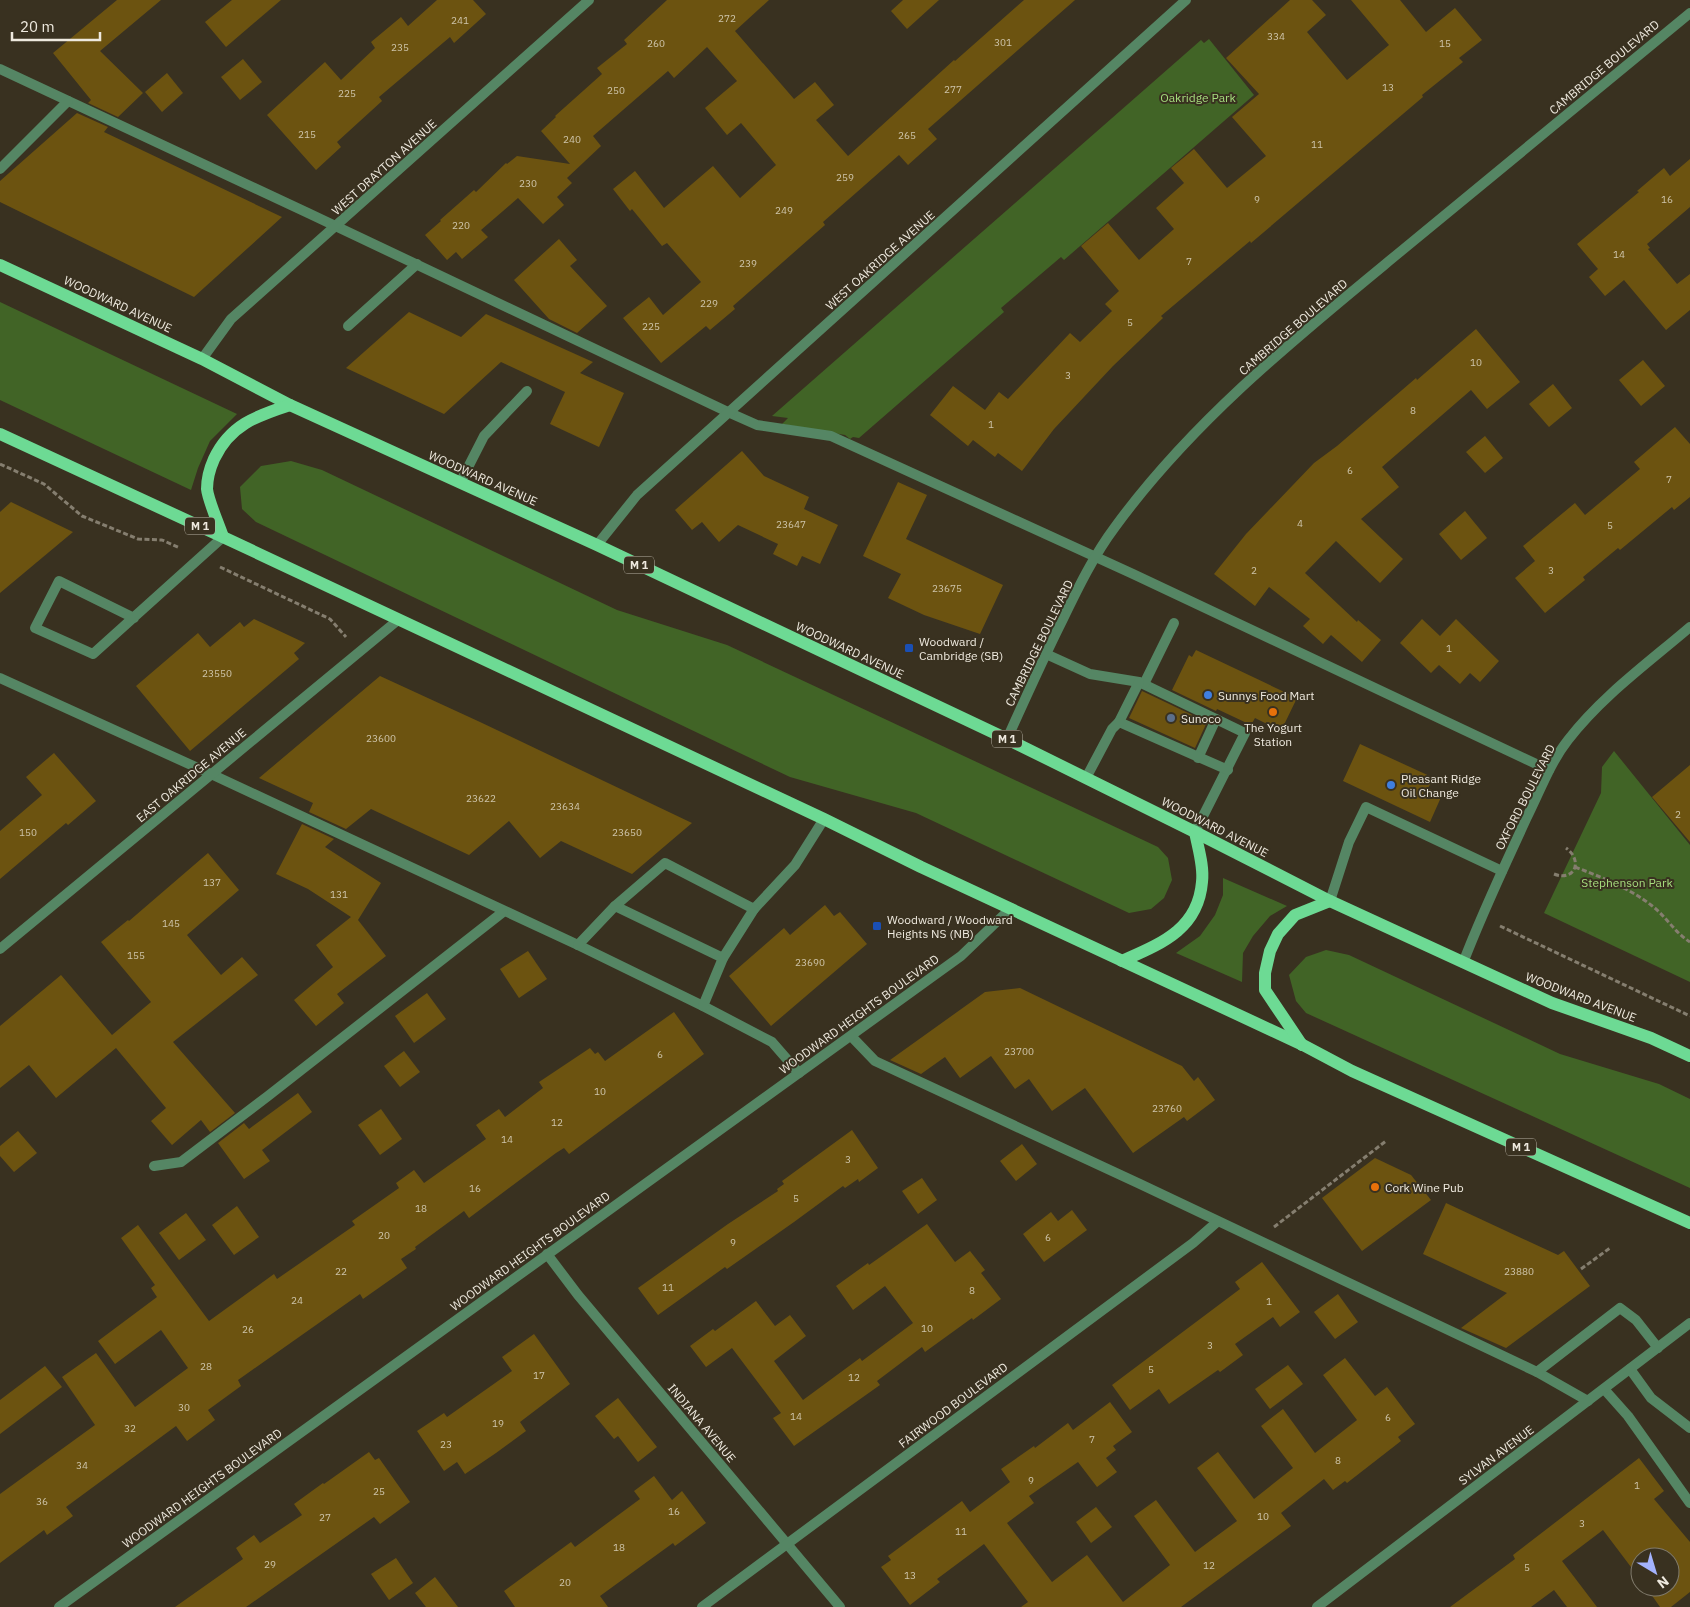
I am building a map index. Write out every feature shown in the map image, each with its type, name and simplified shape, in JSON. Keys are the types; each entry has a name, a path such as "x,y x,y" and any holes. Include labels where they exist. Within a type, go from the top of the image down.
{"main road":[{"name":"WOODWARD AVENUE","path":"0,265 202,359 290,405 597,545 1007,739 1196,832 1330,901 1552,1003 1651,1038 1690,1056"},
{"path":"223,537 207,490 211,466 220,448 234,430 258,416 290,405"},
{"name":"M 1","path":"0,434 824,818 1352,1070 1690,1222"},
{"path":"1122,961 1164,942 1185,924 1198,904 1202,882 1196,832"},
{"path":"1303,1045 1265,990 1265,973 1270,951 1278,934 1295,915 1330,901"}],"street":[{"name":"WEST DRAYTON AVENUE","path":"202,359 231,319 589,0"},
{"name":"WEST OAKRIDGE AVENUE","path":"597,545 637,495 1186,0"},
{"name":"CAMBRIDGE BOULEVARD","path":"1007,739 1079,586 1096,557 1115,527 1184,442 1269,362 1357,287 1690,13"},
{"path":"0,69 730,413 757,425 831,436 1096,557 1549,770"},
{"path":"0,169 68,101"},
{"path":"348,326 417,264"},
{"path":"460,483 484,436 527,391"},
{"path":"134,618 59,580 36,628 94,654 134,618 223,537"},
{"name":"EAST OAKRIDGE AVENUE","path":"0,949 398,620"},
{"path":"1086,778 1112,729 1119,722 1174,623"},
{"name":"OXFORD BOULEVARD","path":"1463,962 1485,906 1549,770 1567,742 1586,718 1626,681 1690,628"},
{"path":"1046,654 1090,674 1141,683 1245,734 1196,832"},
{"path":"0,678 578,945 703,1006 772,1042 799,1073"},
{"path":"1198,758 1216,719"},
{"path":"1119,722 1228,770"},
{"path":"1330,901 1349,842 1366,808 1502,871"},
{"path":"703,1006 723,958 754,909 795,865 824,818"},
{"path":"578,945 615,906 665,863 754,909"},
{"path":"615,906 723,958"},
{"name":"WOODWARD HEIGHTS BOULEVARD","path":"59,1607 961,956 1011,908"},
{"path":"154,1166 181,1162 503,912"},
{"path":"851,1036 875,1061 1537,1372 1588,1401"},
{"name":"FAIRWOOD BOULEVARD","path":"702,1607 1193,1243 1217,1222"},
{"name":"INDIANA AVENUE","path":"546,1254 840,1607"},
{"path":"1537,1372 1620,1308 1636,1320 1658,1348"},
{"name":"SYLVAN AVENUE","path":"1317,1607 1690,1324"},
{"path":"1630,1369 1651,1398 1690,1428"},
{"path":"1604,1389 1628,1416 1690,1503"}],"path":[{"path":"1554,874 1561,877 1568,876 1575,867 1576,861 1574,856 1566,848"},
{"path":"1575,867 1625,889 1651,904 1681,936 1690,942"},
{"path":"1485,906 1498,926 1690,1016"},
{"path":"1268,1232 1386,1141"},
{"path":"1582,1269 1610,1248"}],"green space":[{"name":"Oakridge Park","path":"1209,39 1254,95 1064,260 1061,257 1001,308 1004,312 859,438 853,437 850,439 845,435 782,424 788,418 772,416 1201,40 1204,43"},
{"path":"0,302 237,414 210,441 191,490 0,400"},
{"path":"291,461 322,470 617,610 727,645 1158,847 1168,858 1172,880 1164,898 1151,909 1129,913 916,813 790,777 256,522 242,509 240,487 261,466"},
{"name":"Stephenson Park","path":"1614,751 1690,845 1690,982 1544,913 1601,793 1602,767"},
{"path":"1223,878 1287,906 1270,916 1253,936 1243,953 1242,982 1176,953 1200,936 1215,915 1223,895"},
{"path":"1326,950 1349,955 1560,1054 1659,1084 1690,1099 1690,1188 1306,1013 1296,1001 1289,975 1306,957"}],"building":[{"path":"117,0 161,0 100,51 143,93 118,117 88,103 91,100 53,53"},
{"path":"232,0 281,0 226,47 205,22"},
{"path":"437,0 473,0 486,14 454,43 450,37 379,97 382,101 337,142 341,147 316,170 267,115 325,62 341,80 375,48 371,42 401,17 408,26"},
{"path":"667,0 769,0 735,31 794,99 815,82 834,105 816,120 848,156 954,60 1024,0 1075,0 928,129 937,139 908,165 899,155 823,222 825,225 733,306 735,309 710,330 706,326 661,363 623,318 649,297 663,315 701,282 667,243 662,246 613,189 635,171 664,208 713,166 740,198 776,165 741,123 727,135 705,108 737,81 707,47 674,78 668,71 593,136 601,146 567,178 572,183 557,197 564,205 543,224 518,198 481,230 488,237 462,259 456,252 447,260 425,235 474,190 476,192 506,163 517,156 570,164 541,131 602,74 597,68 627,44 624,40"},
{"path":"903,0 939,0 907,29 891,11"},
{"path":"1290,0 1312,0 1326,15 1307,32 1347,80 1389,45 1351,0 1400,0 1426,32 1455,8 1482,40 1459,58 1463,62 1422,95 1423,97 1251,243 1250,241 1161,316 1163,318 1113,366 1054,429 1022,471 998,453 995,457 973,440 968,446 930,415 953,386 985,410 999,392 1008,399 1070,333 1080,342 1112,311 1105,304 1119,291 1081,246 1108,223 1139,260 1174,229 1156,208 1184,183 1171,168 1194,149 1227,188 1266,156 1232,117 1259,94 1226,58"},
{"path":"243,59 262,82 240,100 221,77"},
{"path":"167,73 183,93 162,112 145,92"},
{"path":"77,113 108,127 104,132 282,217 194,297 0,202 0,181"},
{"path":"1690,159 1690,207 1647,244 1650,248 1648,249 1677,284 1690,274 1690,310 1666,330 1624,280 1605,296 1589,277 1598,269 1577,244 1639,192 1637,191 1664,168 1670,176"},
{"path":"559,239 577,260 570,266 607,306 577,333 549,319 514,280"},
{"path":"409,312 461,337 486,314 593,362 580,373 624,393 599,447 550,424 565,392 501,362 444,414 346,368"},
{"path":"1476,329 1520,382 1487,409 1471,390 1382,467 1399,487 1361,519 1403,559 1380,583 1336,541 1305,573 1357,622 1358,620 1381,640 1362,662 1331,635 1323,644 1303,626 1310,619 1269,587 1255,606 1214,574 1246,534 1314,463 1337,446 1416,378 1417,380"},
{"path":"1643,360 1665,386 1641,406 1619,380"},
{"path":"1553,384 1572,408 1549,427 1529,404"},
{"path":"1675,427 1690,444 1690,497 1674,510 1672,507 1620,550 1618,548 1583,577 1585,580 1545,613 1515,578 1535,561 1523,546 1575,503 1585,515 1640,469 1634,462"},
{"path":"1485,436 1503,458 1485,473 1466,452"},
{"path":"742,451 764,476 809,497 804,509 838,525 820,564 802,556 797,566 773,554 778,544 738,525 719,542 702,522 692,530 675,510"},
{"path":"898,482 927,495 906,539 1003,585 980,634 924,615 888,598 901,574 863,556"},
{"path":"11,502 73,532 0,593 0,512"},
{"path":"1465,511 1487,538 1461,560 1439,534"},
{"path":"254,619 305,643 294,653 299,659 190,751 136,686 198,633 210,647 240,622 244,627"},
{"path":"1422,619 1440,636 1456,619 1499,661 1480,682 1470,673 1460,684 1439,665 1431,673 1400,643"},
{"path":"1196,650 1297,698 1281,731 1255,718 1251,725 1172,690 1189,655 1192,657"},
{"path":"380,676 692,823 632,874 561,841 540,858 509,821 469,855 371,809 346,829 309,812 313,803 259,778"},
{"path":"1142,691 1207,722 1195,748 1129,718"},
{"name":"Pleasant Ridge Oil Change","path":"1360,744 1434,778 1428,788 1442,795 1430,822 1343,781"},
{"path":"54,753 96,801 68,825 66,823 0,879 0,831 42,795 26,777"},
{"path":"1690,765 1690,842 1652,797"},
{"path":"302,824 334,839 325,847 381,883 358,920 386,956 337,994 344,1003 316,1026 294,1000 333,967 316,945 351,917 308,889 276,874"},
{"path":"208,853 239,890 187,935 221,975 242,957 258,975 173,1042 235,1113 210,1132 201,1120 172,1145 151,1121 166,1108 116,1048 56,1098 29,1065 0,1088 0,1026 61,975 112,1035 151,1002 101,942 129,921"},
{"path":"825,905 834,916 840,912 867,944 771,1026 729,976 784,928 790,935"},
{"path":"528,951 547,979 519,998 500,969"},
{"path":"1020,988 1182,1066 1194,1081 1198,1077 1215,1100 1187,1121 1184,1117 1133,1153 1085,1088 1052,1111 1029,1079 1015,1089 991,1056 960,1078 945,1057 921,1074 890,1060 985,992"},
{"path":"427,993 446,1019 414,1043 395,1016"},
{"path":"674,1012 704,1054 569,1154 564,1148 556,1153 469,1218 464,1211 401,1259 407,1268 363,1299 360,1294 238,1380 241,1386 208,1410 215,1420 187,1441 176,1426 66,1507 73,1516 47,1535 44,1530 0,1563 0,1494 95,1425 62,1377 96,1353 135,1407 188,1368 161,1330 115,1364 98,1341 157,1297 151,1288 155,1285 121,1238 138,1225 209,1321 274,1274 277,1279 355,1225 352,1221 399,1188 396,1183 414,1170 424,1183 486,1139 476,1125 499,1109 505,1117 543,1088 539,1082 590,1048 595,1054 598,1052 605,1061"},
{"path":"404,1051 420,1072 400,1087 384,1066"},
{"path":"298,1093 312,1112 262,1150 270,1161 244,1179 218,1143 244,1123 249,1129"},
{"path":"381,1109 402,1139 380,1155 358,1125"},
{"path":"852,1130 878,1168 859,1182 858,1179 845,1188 843,1186 727,1269 725,1267 658,1315 638,1288 778,1191 777,1189 784,1184 782,1181"},
{"path":"18,1131 37,1153 14,1172 0,1156 0,1146"},
{"path":"1022,1144 1037,1164 1016,1181 1000,1161"},
{"path":"1375,1158 1411,1175 1431,1200 1362,1251 1322,1198"},
{"path":"922,1178 937,1200 918,1214 902,1191"},
{"path":"1446,1203 1558,1255 1564,1251 1590,1286 1506,1348 1461,1328 1507,1293 1423,1254"},
{"path":"237,1206 259,1237 234,1255 212,1225"},
{"path":"1072,1210 1087,1230 1044,1262 1023,1234 1051,1212 1058,1221"},
{"path":"186,1213 206,1240 179,1260 159,1233"},
{"path":"927,1224 955,1262 970,1251 985,1270 981,1273 1001,1299 925,1352 922,1347 877,1381 880,1385 794,1446 773,1418 781,1413 732,1348 706,1367 690,1346 713,1329 715,1331 756,1301 775,1326 790,1315 806,1336 774,1361 803,1400 860,1358 862,1361 913,1323 885,1286 853,1310 836,1286"},
{"path":"1262,1262 1300,1312 1280,1327 1273,1317 1235,1344 1243,1355 1169,1404 1159,1389 1130,1410 1112,1385 1240,1289 1235,1282"},
{"path":"1338,1294 1358,1322 1335,1339 1314,1312"},
{"path":"534,1334 570,1384 520,1422 526,1431 496,1453 465,1474 457,1462 444,1471 417,1431 444,1413 447,1417 512,1371 502,1357"},
{"path":"1345,1358 1375,1396 1387,1387 1415,1424 1398,1437 1401,1441 1347,1483 1345,1481 1333,1490 1324,1479 1281,1513 1291,1526 1181,1607 1021,1607 1028,1602 984,1544 937,1579 940,1582 910,1605 881,1567 891,1560 888,1556 962,1501 970,1512 1010,1482 1001,1469 1034,1446 1035,1448 1068,1423 1073,1430 1110,1402 1132,1432 1113,1446 1116,1450 1106,1458 1117,1472 1097,1487 1078,1462 1029,1496 1034,1503 1007,1523 1052,1582 1087,1555 1123,1602 1170,1565 1134,1516 1156,1500 1195,1552 1237,1521 1197,1468 1218,1452 1254,1499 1293,1468 1261,1426 1283,1409 1315,1453 1357,1420 1323,1375"},
{"path":"1288,1365 1303,1384 1270,1409 1255,1389"},
{"path":"45,1366 62,1387 0,1434 0,1400"},
{"path":"618,1398 657,1447 638,1462 618,1436 614,1439 595,1416"},
{"path":"369,1452 375,1460 379,1458 410,1502 380,1524 374,1517 246,1607 175,1607 243,1559 236,1548 254,1535 260,1543 302,1515 294,1504"},
{"path":"1639,1458 1664,1491 1654,1499 1690,1542 1690,1592 1671,1607 1660,1607 1653,1597 1680,1597 1680,1547 1630,1547 1630,1566 1603,1530 1562,1561 1597,1607 1567,1607 1554,1590 1531,1607 1450,1607 1515,1559 1513,1555"},
{"path":"654,1476 672,1500 682,1491 706,1523 675,1546 673,1543 600,1596 608,1607 515,1607 504,1591 571,1542 575,1547 640,1499 634,1491"},
{"path":"1096,1507 1112,1527 1091,1543 1076,1522"},
{"path":"396,1558 413,1583 389,1600 371,1574"},
{"path":"435,1577 458,1607 426,1607 415,1593"}],"place":[{"name":"Woodward / Cambridge (SB)","path":"909,648"},
{"name":"Sunnys Food Mart","path":"1208,695"},
{"name":"The Yogurt Station","path":"1273,712"},
{"name":"Sunoco","path":"1171,718"},
{"name":"Pleasant Ridge Oil Change","path":"1391,785"},
{"name":"Woodward / Woodward Heights NS (NB)","path":"877,926"},
{"name":"Cork Wine Pub","path":"1375,1187"}]}
